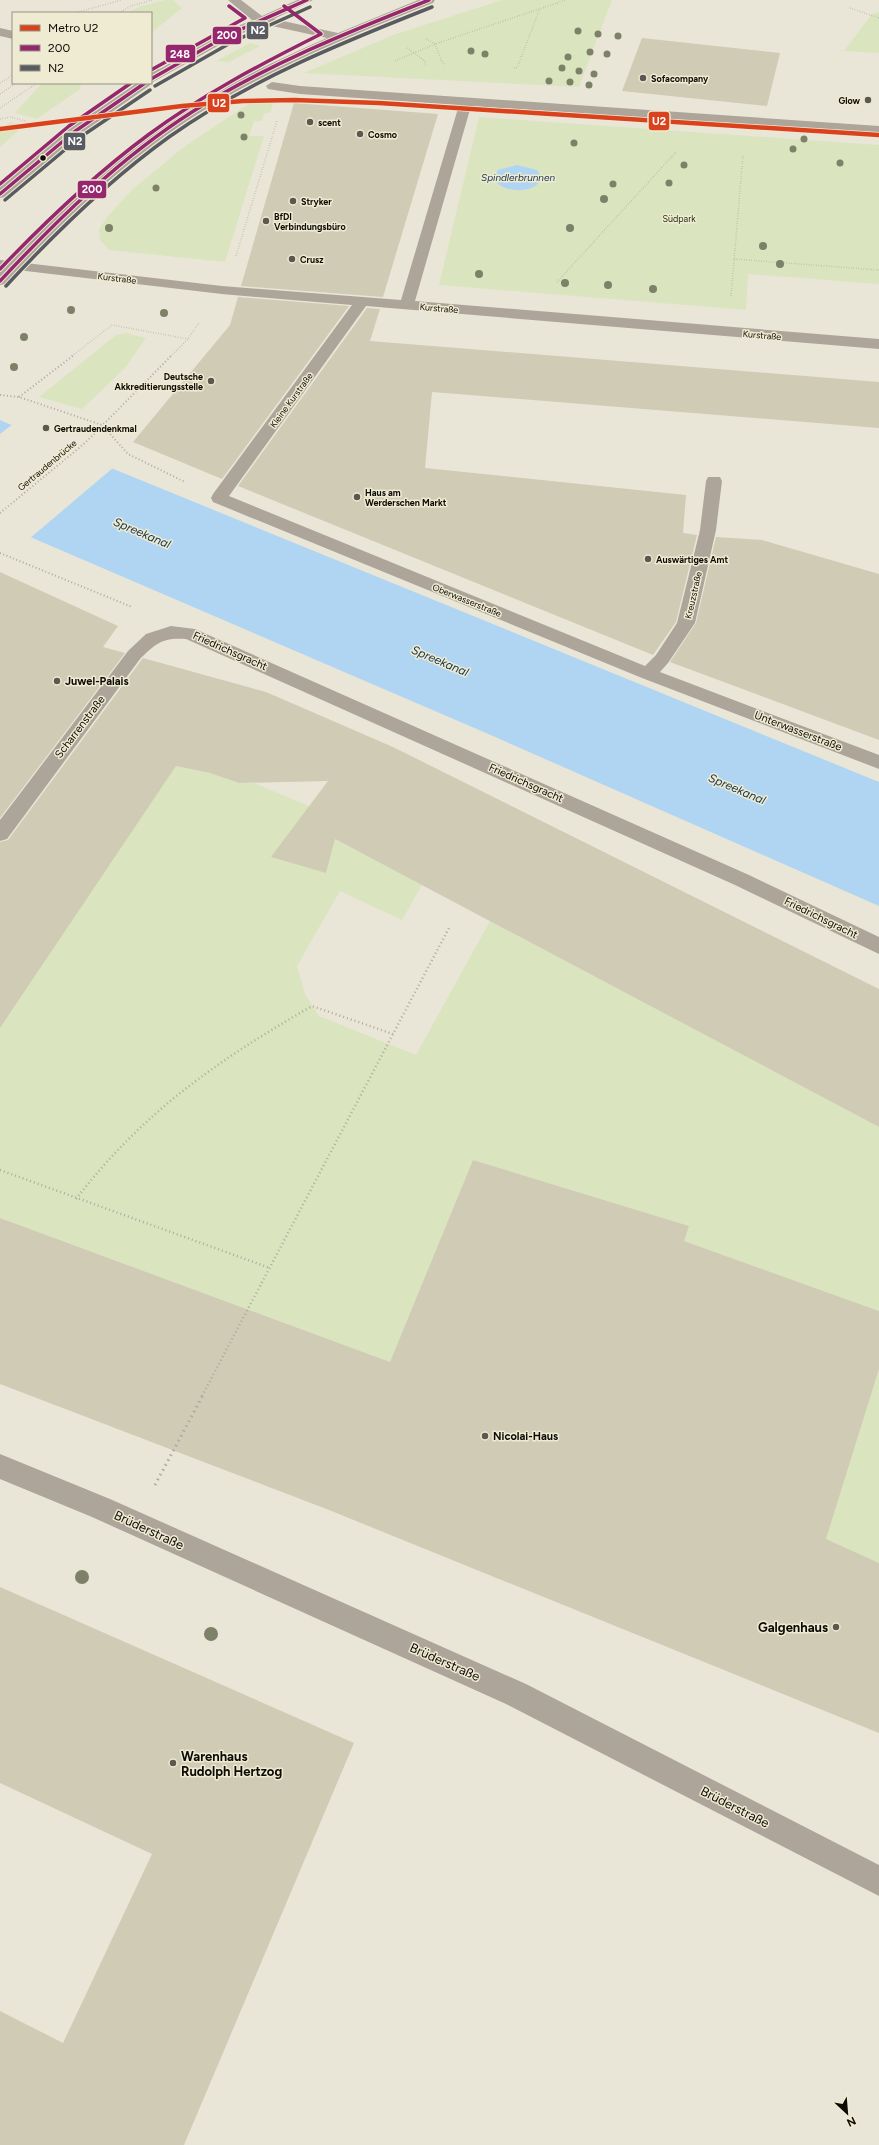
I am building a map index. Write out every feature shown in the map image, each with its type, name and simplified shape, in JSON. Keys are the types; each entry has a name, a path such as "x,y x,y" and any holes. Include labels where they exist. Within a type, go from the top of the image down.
{"main road":[{"path":"234,0 260,20 337,36"},
{"path":"154,74 292,2 307,0"},
{"path":"0,281 7,265 91,189 192,112 270,69 337,36 429,0"},
{"path":"292,2 337,36"},
{"path":"0,194 74,132 144,84"}],"street":[{"path":"272,86 300,90 879,130"},
{"path":"407,305 466,102"},
{"name":"Kurstraße","path":"7,265 222,290 879,344"},
{"name":"Kleine Kurstraße","path":"219,498 362,302"},
{"name":"Kreuzstraße","path":"648,674 662,659 686,623 708,530 714,481"},
{"name":"Oberwasserstraße","path":"219,498 648,674 716,700"},
{"name":"Scharrenstraße","path":"0,834 134,655 148,640 170,631"},
{"name":"Friedrichsgracht","path":"170,631 189,633 742,880 879,946"},
{"name":"Unterwasserstraße","path":"716,700 879,762"},
{"name":"Brüderstraße","path":"0,1466 516,1694 879,1881"}],"path":[{"path":"78,12 122,0"},
{"path":"121,12 131,6 152,0"},
{"path":"435,44 566,0"},
{"path":"509,69 517,68 540,8"},
{"path":"850,8 872,14 879,18"},
{"path":"405,46 424,58 426,63 424,70"},
{"path":"0,83 12,76"},
{"path":"0,94 15,84"},
{"path":"0,108 36,84"},
{"path":"236,257 279,114"},
{"path":"0,119 10,117 18,119"},
{"path":"730,332 734,259 743,158"},
{"path":"532,316 545,295 669,160"},
{"path":"734,259 879,270"},
{"name":"Gertraudenbrücke","path":"0,513 85,443 188,339 201,320"},
{"path":"19,397 112,325 188,339"},
{"path":"0,395 19,397 77,415 102,425 128,454 219,498"},
{"path":"0,553 139,610 170,631"},
{"path":"134,1524 450,926"},
{"path":"76,1199 85,1186 133,1133 183,1088 233,1054 312,1006 393,1034"},
{"path":"0,1170 76,1199 270,1268"}],"green space":[{"path":"165,0 173,0 182,8 152,32 152,12 127,12 142,6"},
{"path":"502,0 612,0 579,87 304,73 393,35"},
{"path":"879,12 879,53 844,51 872,14"},
{"path":"250,43 260,46 229,62 216,61"},
{"path":"41,84 81,84 80,89 37,119 15,113"},
{"path":"274,101 270,113 264,113 262,121 254,121 249,136 264,136 225,262 109,250 100,240 99,229 108,216 133,189 185,146 250,103"},
{"name":"Südpark","path":"479,117 879,145 879,284 748,274 746,310 439,285"},
{"path":"10,122 24,126 0,147 0,129"},
{"path":"126,333 146,338 125,368 82,409 39,397 116,335"},
{"path":"176,766 210,773 239,783 254,783 309,806 308,817 271,857 326,873 339,821 338,841 422,885 402,920 340,891 297,966 305,994 319,1016 416,1055 490,921 879,1127 879,1311 684,1241 689,1226 473,1160 390,1362 0,1218 0,1028"},
{"path":"879,1369 879,1563 821,1537 828,1532"}],"water":[{"name":"Spindlerbrunnen","path":"517,165 537,170 542,177 539,183 533,187 518,190 503,187 494,178 498,170"},
{"name":"Spreekanal","path":"0,420 116,470 879,782 879,906 486,733 0,524"}],"pier":[{"path":"13,424 114,467 29,539 0,526 0,434"}],"building":[{"path":"642,38 780,53 767,106 622,91"},
{"path":"294,103 438,114 383,297 241,286"},
{"path":"238,297 349,306 222,479 133,442 230,325"},
{"name":"Haus am Werderschen Markt","path":"367,308 380,309 370,341 879,382 879,428 432,392 425,468 686,495 683,533 697,535 676,622 653,655 238,486"},
{"path":"716,537 762,540 879,574 879,740 670,662 696,623"},
{"name":"Juwel-Palais","path":"0,572 118,626 103,647 125,653 0,818"},
{"path":"143,658 266,692 393,747 879,989 879,1127 335,839 326,873 271,857 328,781 239,783 210,773 176,766 0,1028 0,842 8,840"},
{"path":"473,1160 689,1226 684,1241 879,1311 879,1369 826,1539 879,1563 879,1733 329,1510 0,1384 0,1218 390,1362"},
{"path":"0,1587 354,1743 184,2145 0,2145 0,2011 63,2043 152,1854 0,1783"}],"metro line":[{"name":"U2","path":"0,129 182,106 243,101 294,100 379,103 879,135"}],"transit line":[{"name":"200","path":"152,78 228,35 307,0"},
{"name":"200","path":"0,281 44,234 91,190 140,149 192,112 278,64 368,24 429,0"},
{"name":"248","path":"152,69 245,18 229,6"},
{"name":"248","path":"0,269 36,231 73,196 110,164 148,135 188,107 230,81 321,34 284,6"},
{"name":"N2","path":"155,86 232,42 310,7"},
{"name":"N2","path":"6,286 72,218 120,175 145,155 197,119 282,71 371,31 432,7"},
{"name":"248","path":"0,184 69,126 130,84"},
{"name":"200","path":"0,194 74,132 144,84"},
{"name":"N2","path":"5,200 79,138 150,90"}],"place":[{"name":"Sofacompany","path":"643,78"},
{"name":"Glow","path":"868,100"},
{"name":"scent","path":"310,122"},
{"name":"Cosmo","path":"360,134"},
{"name":"Stryker","path":"293,201"},
{"name":"BfDI Verbindungsbüro","path":"266,221"},
{"name":"Crusz","path":"292,259"},
{"name":"Deutsche Akkreditierungsstelle","path":"211,381"},
{"name":"Gertraudendenkmal","path":"46,428"},
{"name":"Haus am Werderschen Markt","path":"357,497"},
{"name":"Auswärtiges Amt","path":"648,559"},
{"name":"Juwel-Palais","path":"57,681"},
{"name":"Nicolai-Haus","path":"485,1436"},
{"name":"Galgenhaus","path":"836,1627"},
{"name":"Warenhaus Rudolph Hertzog","path":"173,1763"}]}
